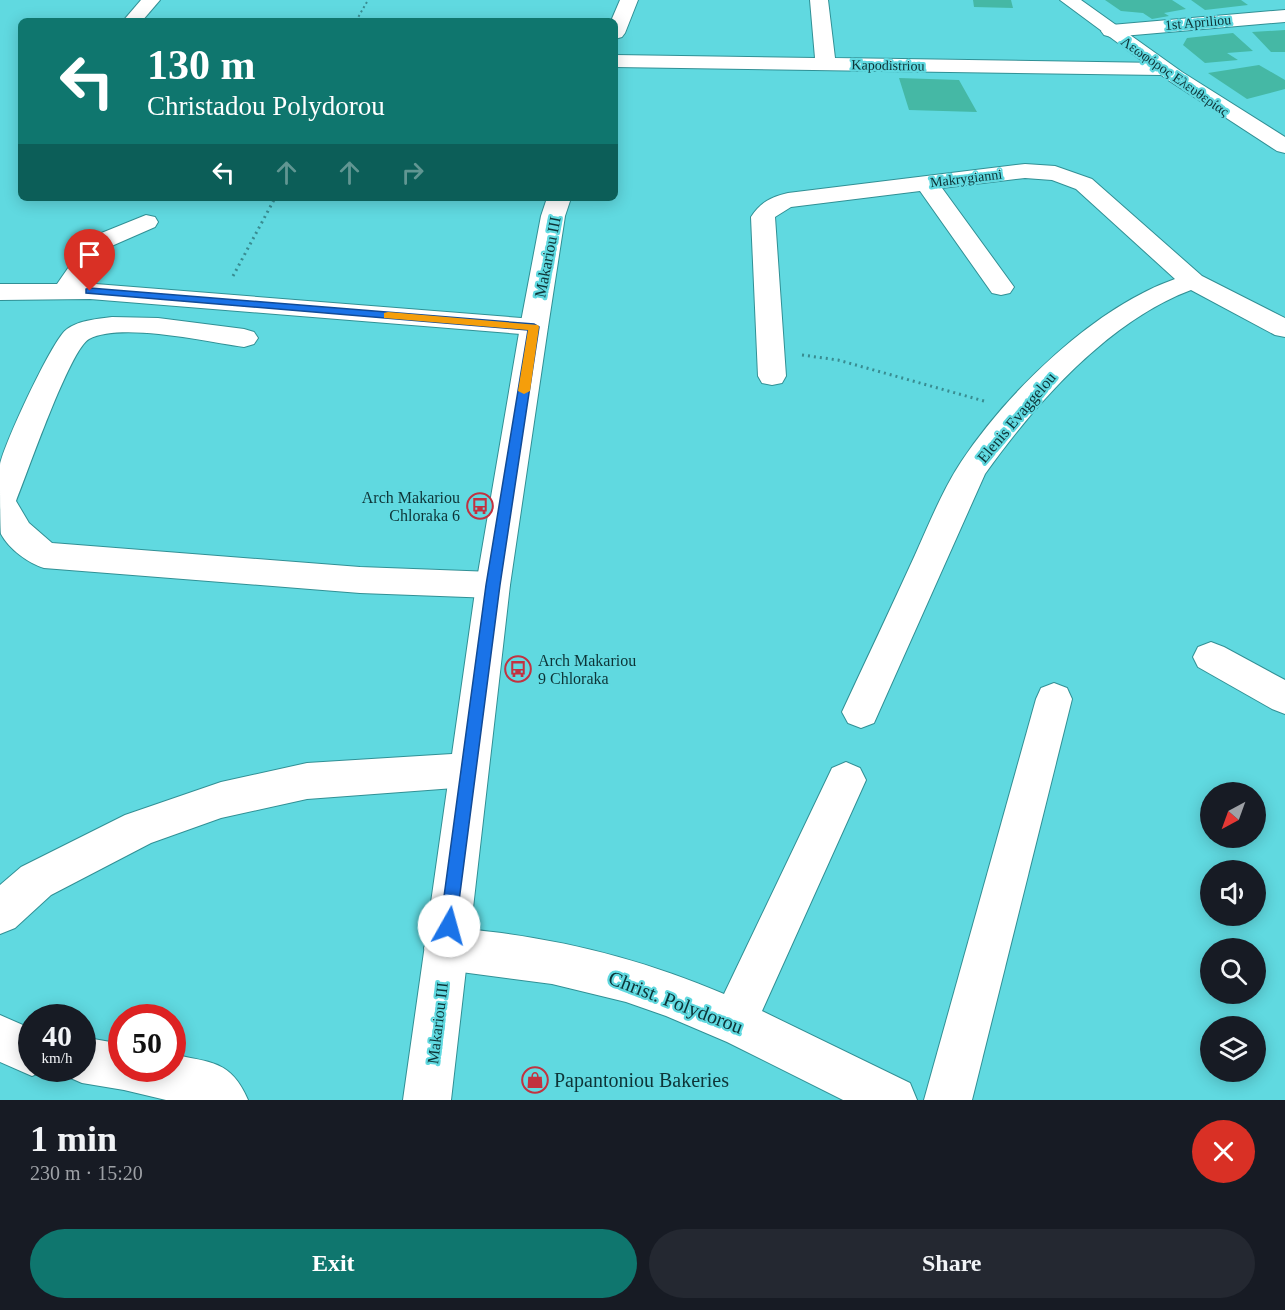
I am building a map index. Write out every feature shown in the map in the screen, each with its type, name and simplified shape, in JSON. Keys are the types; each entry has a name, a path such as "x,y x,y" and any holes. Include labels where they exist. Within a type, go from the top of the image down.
{"street":[{"path":"135,18 151,0"},
{"path":"618,26 629,0"},
{"path":"819,0 826,64"},
{"name":"Λεωφόρος Ελευθερίας","path":"1069,0 1161,69 1285,146"},
{"name":"1st Apriliou","path":"1111,31 1285,16"},
{"name":"Kapodistriou","path":"618,61 1161,69"},
{"name":"Makrygianni","path":"772,376 763,217 768,210 788,200 1025,171 1055,173 1084,184 1194,281 1285,329"},
{"path":"926,183 1001,287"},
{"name":"Makariou III","path":"427,1100 493,585 534,327 553,216 558,201"},
{"path":"65,291 98,243 146,222"},
{"name":"Elenis Evaggelou","path":"861,712 962,489 993,441 1059,365 1157,294 1194,281"},
{"path":"0,292 90,291 534,327"},
{"path":"244,338 119,324 98,327 78,334 65,349 57,365 0,501 8,522 44,555 360,580 493,585"},
{"path":"1210,657 1285,698"},
{"path":"948,1100 1054,699"},
{"path":"0,914 36,881 128,833 221,800 307,781 468,770"},
{"path":"734,1022 846,780"},
{"name":"Christ. Polydorou","path":"446,948 586,968 644,987 734,1022 893,1100"},
{"path":"0,1038 18,1046"},
{"path":"186,1081 213,1087 224,1100"}],"path":[{"path":"358,18 368,0"},
{"path":"218,302 273,201"},
{"path":"771,350 838,360 1019,411"}],"building":[{"path":"973,0 1011,0 1013,8 974,7"},
{"path":"1105,0 1172,0 1186,9 1164,13 1169,16 1152,19 1143,13 1121,11"},
{"path":"1191,0 1241,0 1248,5 1205,10"},
{"path":"1285,30 1285,52 1271,52 1252,32"},
{"path":"1233,33 1253,51 1227,53 1238,60 1205,63 1183,45 1187,38"},
{"path":"1259,65 1285,80 1285,89 1247,99 1208,73"},
{"path":"899,78 959,80 977,112 909,110"}],"slow traffic":[{"path":"388,316 534,327 524,391"}],"place":[{"name":"Arch Makariou Chloraka 6","path":"480,506"},
{"name":"Arch Makariou 9 Chloraka","path":"518,669"},
{"name":"Papantoniou Bakeries","path":"535,1080"}],"route":[{"path":"90,291 534,327 493,585 449,926"}]}
